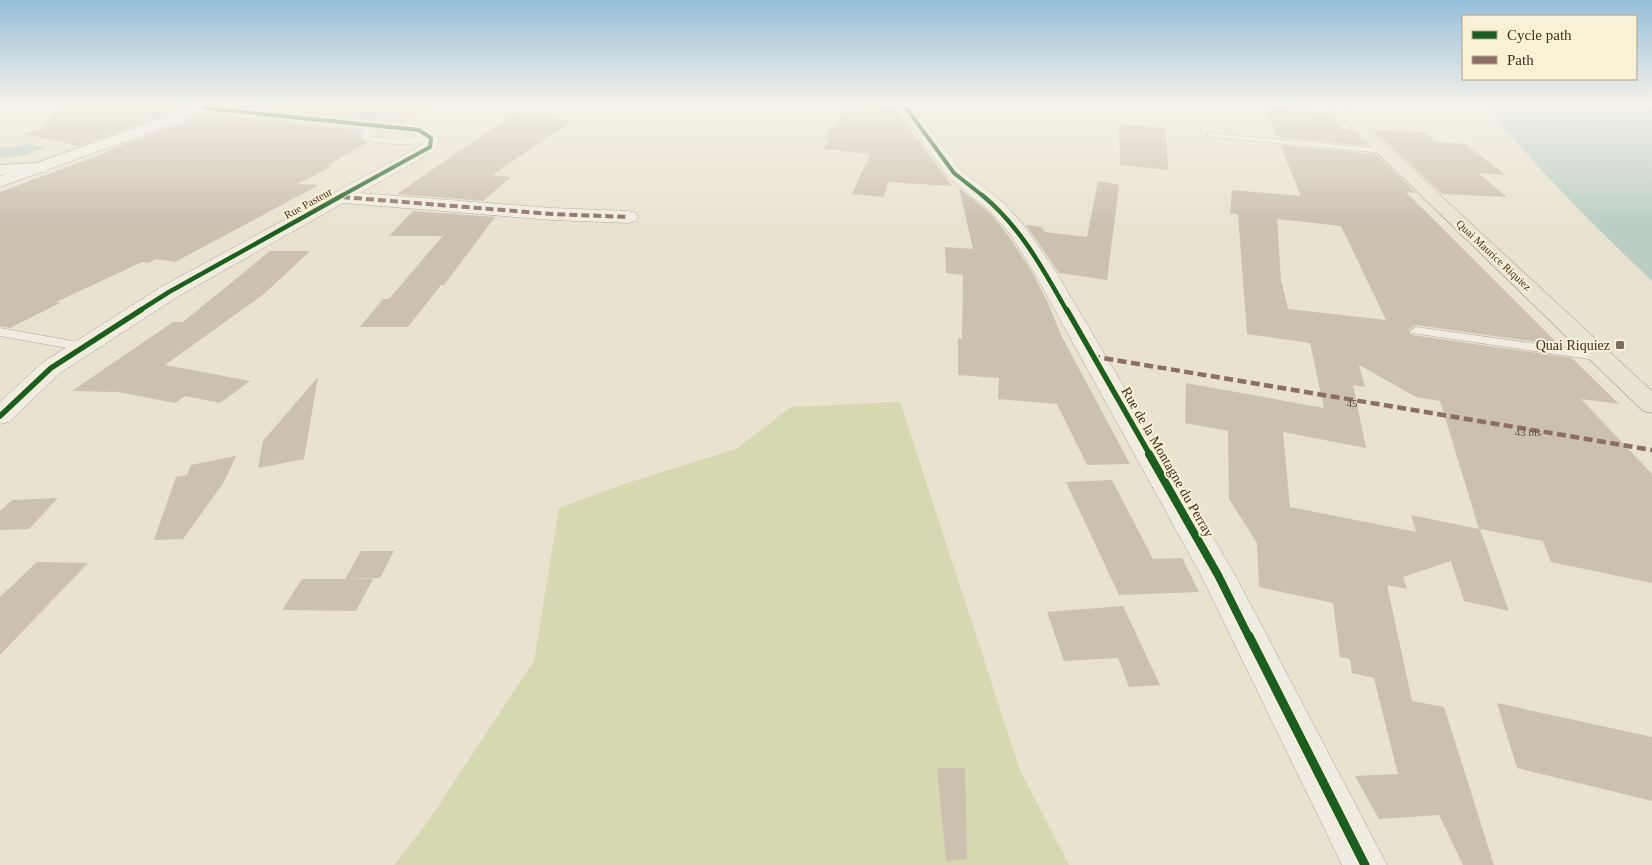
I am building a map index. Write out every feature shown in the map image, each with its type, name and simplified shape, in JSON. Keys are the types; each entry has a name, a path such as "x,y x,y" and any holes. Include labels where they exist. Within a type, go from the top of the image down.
{"main road":[{"name":"Quai Maurice Riquiez","path":"1379,145 1652,405"}],"street":[{"path":"0,182 101,145"},
{"name":"Rue Pasteur","path":"0,416 51,368 169,292 425,152 430,145"},
{"name":"Rue de la Montagne du Perray","path":"934,145 954,173 998,208 1018,231 1045,272 1218,574 1365,865"},
{"path":"0,170 40,168"},
{"path":"340,197 552,214 629,217"}],"lane":[{"path":"1331,145 1384,150"},
{"path":"1416,331 1603,357"},
{"path":"0,332 84,347"}],"green space":[{"path":"900,402 1020,770 1069,865 394,865 427,823 534,661 559,508 624,484 736,449 791,407"}],"shaded area":[{"path":"35,145 46,148 20,156 0,158 0,147"},
{"path":"1519,145 1652,145 1652,281 1608,239"}],"building":[{"path":"121,145 362,145 328,165 333,166 297,184 319,185 175,262 156,259 148,263 142,262 56,302 60,303 10,328 0,326 0,192 110,151 106,151"},
{"path":"468,145 536,145 492,175 511,177 483,201 397,194"},
{"path":"826,145 922,145 952,186 888,182 884,197 852,194 870,154 823,149"},
{"path":"1120,145 1167,145 1168,170 1120,165"},
{"path":"1280,145 1376,154 1416,193 1406,192 1559,345 1416,325 1409,329 1409,332 1412,335 1572,358 1619,404 1581,399 1652,474 1652,583 1551,562 1543,541 1480,529 1509,611 1464,601 1451,561 1403,577 1407,589 1387,585 1412,701 1444,707 1494,865 1463,865 1439,815 1379,819 1355,776 1398,774 1374,678 1352,673 1350,659 1340,657 1333,603 1259,587 1257,543 1229,499 1228,431 1185,423 1186,383 1324,408 1310,343 1247,334 1238,214 1230,214 1232,190 1301,196","holes":["1277,219 1341,226 1386,320 1288,309 1281,280","1359,365 1416,397 1440,401 1479,529 1411,515 1416,532 1290,507 1283,432 1366,448 1353,385 1365,387"]},
{"path":"1390,145 1468,145 1505,175 1478,173 1507,197 1442,194"},
{"path":"1098,181 1119,185 1107,280 1059,273 1026,225 1041,227 1045,232 1087,237"},
{"path":"959,188 990,213 1008,235 1032,272 1048,303 1061,335 1130,464 1087,465 1057,404 998,399 999,378 958,375 958,338 962,339 963,275 946,273 945,247 973,249"},
{"path":"413,211 495,217 444,285 441,285 408,327 360,327 383,299 389,299 446,232 442,236 389,236"},
{"path":"270,251 310,251 264,294 165,365 250,381 220,403 185,396 175,403 117,392 72,391 173,322 183,322"},
{"path":"318,377 304,459 258,468 263,441"},
{"path":"236,456 224,482 183,539 154,540 176,477 187,475 191,465"},
{"path":"1112,480 1153,559 1182,558 1199,592 1119,595 1066,482"},
{"path":"58,498 29,529 0,530 0,511 12,500"},
{"path":"361,551 394,551 380,578 345,579"},
{"path":"37,562 88,563 0,655 0,597"},
{"path":"302,579 373,579 356,611 282,610"},
{"path":"1123,606 1160,685 1129,687 1118,658 1064,661 1047,612"},
{"path":"1497,703 1652,737 1652,801 1517,768"},
{"path":"937,768 965,768 967,859 946,861"}],"marked path":[{"path":"342,197 552,214 629,217"},
{"path":"1091,356 1652,450"}],"cycle path":[{"path":"0,416 51,368 169,292 430,145"},
{"path":"934,145 954,173 998,208 1018,231 1045,272 1218,575 1365,865"}],"place":[{"name":"Quai Riquiez","path":"1620,345"}]}
